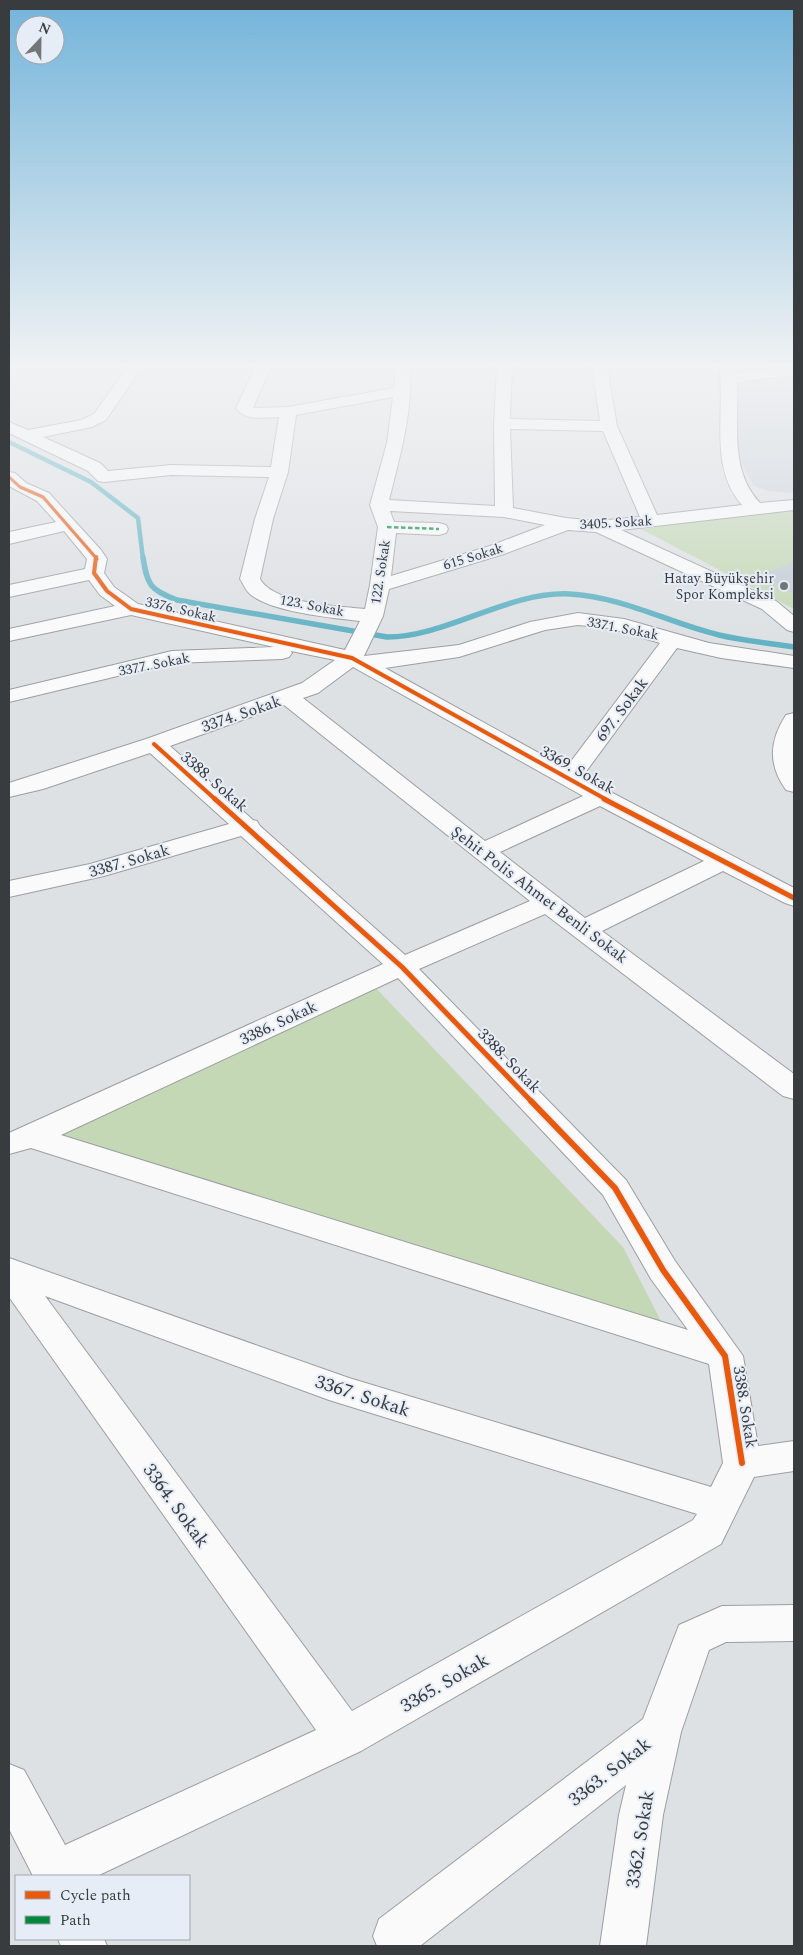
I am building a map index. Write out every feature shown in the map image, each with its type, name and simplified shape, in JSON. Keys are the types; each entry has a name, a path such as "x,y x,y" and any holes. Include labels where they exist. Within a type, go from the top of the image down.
{"street":[{"path":"73,457 94,467 104,477 171,470 279,472"},
{"name":"123. Sokak","path":"281,457 250,580 257,590 278,600 314,608 373,616"},
{"path":"379,505 391,457"},
{"path":"503,457 504,512"},
{"path":"623,457 651,521"},
{"path":"731,457 739,490 755,509"},
{"name":"3376. Sokak","path":"13,484 43,498 94,554 97,559 94,573 107,591 131,609 358,661"},
{"name":"3405. Sokak","path":"379,505 504,512 566,524 597,526 794,505"},
{"name":"122. Sokak","path":"358,661 373,616 380,585 387,527 379,505"},
{"name":"615 Sokak","path":"380,585 497,550 566,524"},
{"path":"9,538 68,525"},
{"path":"597,526 769,605 794,626"},
{"path":"387,527 439,529"},
{"path":"9,591 94,573"},
{"path":"9,635 131,609"},
{"name":"3371. Sokak","path":"358,661 470,648 558,621 580,619 650,631 712,650 791,662"},
{"name":"697. Sokak","path":"569,779 674,639"},
{"path":"791,662 794,641"},
{"name":"3377. Sokak","path":"9,696 172,658 280,653 300,648"},
{"name":"3374. Sokak","path":"9,790 35,784 154,744 310,688 358,661"},
{"name":"3369. Sokak","path":"358,661 601,797 794,898"},
{"name":"Şehit Polis Ahmet Benli Sokak","path":"288,696 482,851 794,1089"},
{"path":"794,720 785,737 788,756 784,769 794,785"},
{"name":"3388. Sokak","path":"154,744 248,826 402,966 615,1188 663,1270 725,1356 742,1463"},
{"path":"482,851 601,797"},
{"name":"3387. Sokak","path":"9,889 95,871 248,826"},
{"path":"584,928 724,862"},
{"name":"3386. Sokak","path":"20,1141 331,996 548,902"},
{"path":"20,1141 620,1321 725,1356"},
{"name":"3367. Sokak","path":"9,1271 342,1390 722,1506"},
{"name":"3364. Sokak","path":"9,1271 346,1738"},
{"path":"742,1463 794,1456"},
{"name":"3365. Sokak","path":"56,1874 346,1738 707,1532 722,1506 742,1463"},
{"name":"3363. Sokak","path":"396,1936 660,1732 693,1638 722,1624 794,1622"},
{"name":"3362. Sokak","path":"622,1946 641,1815 660,1732"},
{"path":"9,1785 56,1874"}],"shaded area":[{"path":"739,457 794,457 794,493 767,491 753,485"}],"green space":[{"path":"794,509 794,609 641,529"},
{"path":"372,984 623,1247 662,1323 55,1136"}],"building":[{"name":"Hatay Büyükşehir Spor Kompleksi","path":"794,562 794,594 755,577"}],"waterway":[{"path":"40,457 91,482 138,518 143,559"},
{"path":"143,557 146,574 151,585 161,593 177,600 387,637 410,635 432,630 524,599 570,594 609,600 719,635 794,647"}],"marked path":[{"path":"387,527 439,529"}],"cycle path":[{"path":"9,477 20,487 43,497 94,554 97,559 94,573 107,591 131,609 352,658 601,797 794,898"},
{"path":"154,744 402,967 615,1188 663,1270 725,1356 742,1463"}],"place":[{"name":"Hatay Büyükşehir Spor Kompleksi","path":"784,586"}]}
